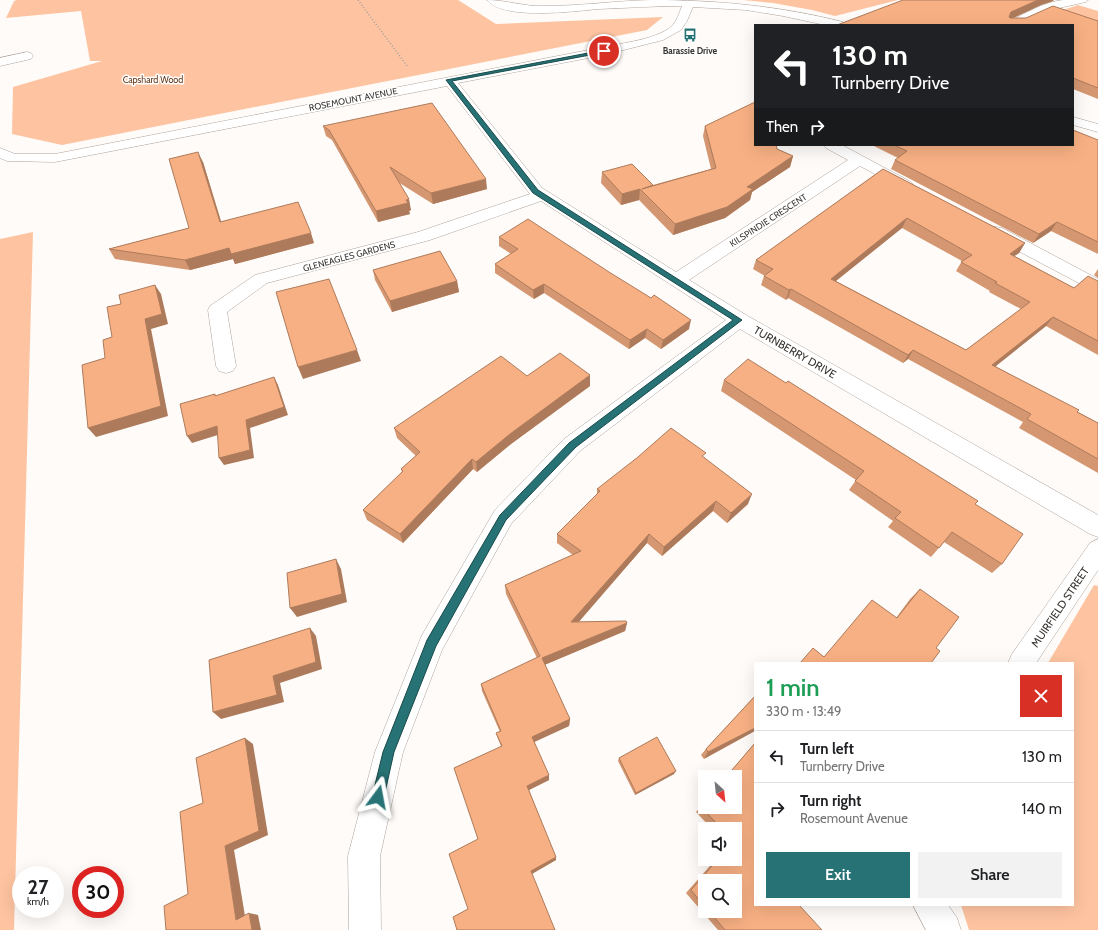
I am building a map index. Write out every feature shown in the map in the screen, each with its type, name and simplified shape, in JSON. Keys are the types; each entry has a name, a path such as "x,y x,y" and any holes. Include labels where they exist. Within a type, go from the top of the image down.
{"street":[{"path":"492,0 512,7 543,9 696,2 777,11 835,24"},
{"path":"1014,24 1036,12 1054,5 1082,0"},
{"name":"ROSEMOUNT AVENUE","path":"0,152 12,158 55,158 604,51 658,37 674,30 696,2"},
{"path":"0,62 27,56"},
{"name":"TURNBERRY DRIVE","path":"449,80 536,191 739,320 1098,527"},
{"path":"1074,121 1098,128"},
{"path":"833,146 922,193"},
{"name":"KILSPINDIE CRESCENT","path":"677,280 859,160"},
{"name":"GLENEAGLES GARDENS","path":"226,366 217,310 261,279 424,236 542,195"},
{"path":"985,226 1098,286"},
{"path":"365,930 364,856 388,752 431,644 503,517 572,445 739,320"},
{"name":"MUIRFIELD STREET","path":"1022,662 1098,550"},
{"path":"930,906 945,930"}],"path":[{"path":"358,0 387,37 421,86"}],"green space":[{"name":"Capshard Wood","path":"458,0 496,24 663,17 647,30 62,145 12,134 13,87 102,61 90,61 81,11 6,18 14,1"},
{"path":"743,0 898,0 835,16 773,3"},
{"path":"1078,5 1098,11 1098,29 1051,14"},
{"path":"33,232 16,866 12,866 12,918 14,918 14,930 0,930 0,239"},
{"path":"1094,585 1098,586 1098,930 969,930 961,906 1074,906 1074,662 1049,662"}],"building":[{"path":"903,0 1038,0 1011,12 1009,17 1026,18 1053,6 1098,21 1098,88 1074,78 1074,24 840,24"},
{"path":"754,102 754,146 776,146 777,149 793,156 747,187 753,189 727,207 675,224 640,189 622,194 602,172 632,164 653,185 642,189 716,168 705,126"},
{"path":"432,103 486,179 431,193 390,167 409,199 406,200 408,203 376,211 329,130 323,126"},
{"path":"1074,130 1098,140 1098,242 1057,222 1039,234 895,160 907,151 896,146 1074,146"},
{"path":"198,152 220,222 298,202 311,233 231,254 229,248 185,260 109,249 189,228 169,159"},
{"path":"883,169 1025,243 1010,254 1074,288 1088,276 1098,281 1098,341 1053,317 992,365 1079,410 1077,412 1098,423 1098,459 1027,419 1031,414 913,350 908,355 791,289 789,290 764,276 773,269 756,260","holes":["907,218 972,255 961,262 1030,302 966,350 831,279"]},
{"path":"528,219 609,272 651,298 654,295 691,320 663,340 647,329 630,340 544,284 533,290 495,264 518,249 499,237"},
{"path":"440,251 457,281 390,301 373,270"},
{"path":"329,279 357,350 298,367 276,292"},
{"path":"155,285 162,314 145,319 161,406 88,428 82,365 105,358 103,340 112,337 107,307 121,304 119,295"},
{"path":"560,353 590,375 510,434 476,462 472,459 400,534 363,510 403,471 401,469 420,452 394,428 501,356 527,376"},
{"path":"748,359 786,383 788,381 978,501 975,504 1023,534 1002,564 952,532 939,548 895,518 901,512 855,481 864,471 724,380"},
{"path":"274,377 284,407 246,420 250,450 219,458 217,426 187,436 180,404 215,394 215,396"},
{"path":"671,428 706,453 702,456 752,494 731,513 716,501 664,547 649,534 571,622 626,621 627,623 542,658 570,719 532,737 549,775 527,786 556,857 531,871 555,930 457,930 453,917 468,909 449,854 478,839 454,768 502,746 496,733 501,731 481,684 540,656 505,585 581,551 557,534 600,491 597,489 638,457"},
{"path":"336,559 342,594 290,608 287,573"},
{"path":"920,589 959,617 936,648 940,651 932,662 801,662 813,648 824,657 872,600 897,618"},
{"path":"310,628 316,662 273,676 277,695 213,712 209,660"},
{"path":"754,697 754,729 708,752 706,749"},
{"path":"657,737 676,771 636,793 619,758"},
{"path":"245,738 259,831 225,846 236,920 249,913 252,930 166,930 164,906 188,894 180,812 203,803 196,758"},
{"path":"754,744 754,906 800,906 822,930 725,930 715,918 742,918 742,874 705,874 712,866 742,866 742,822 715,822 708,814 742,814 742,770 732,770"},
{"path":"698,882 698,898 691,890"}],"place":[{"name":"Barassie Drive","path":"690,35"}],"route":[{"path":"378,797 388,752 431,644 503,517 572,445 739,320 536,191 449,80 604,51"}]}
